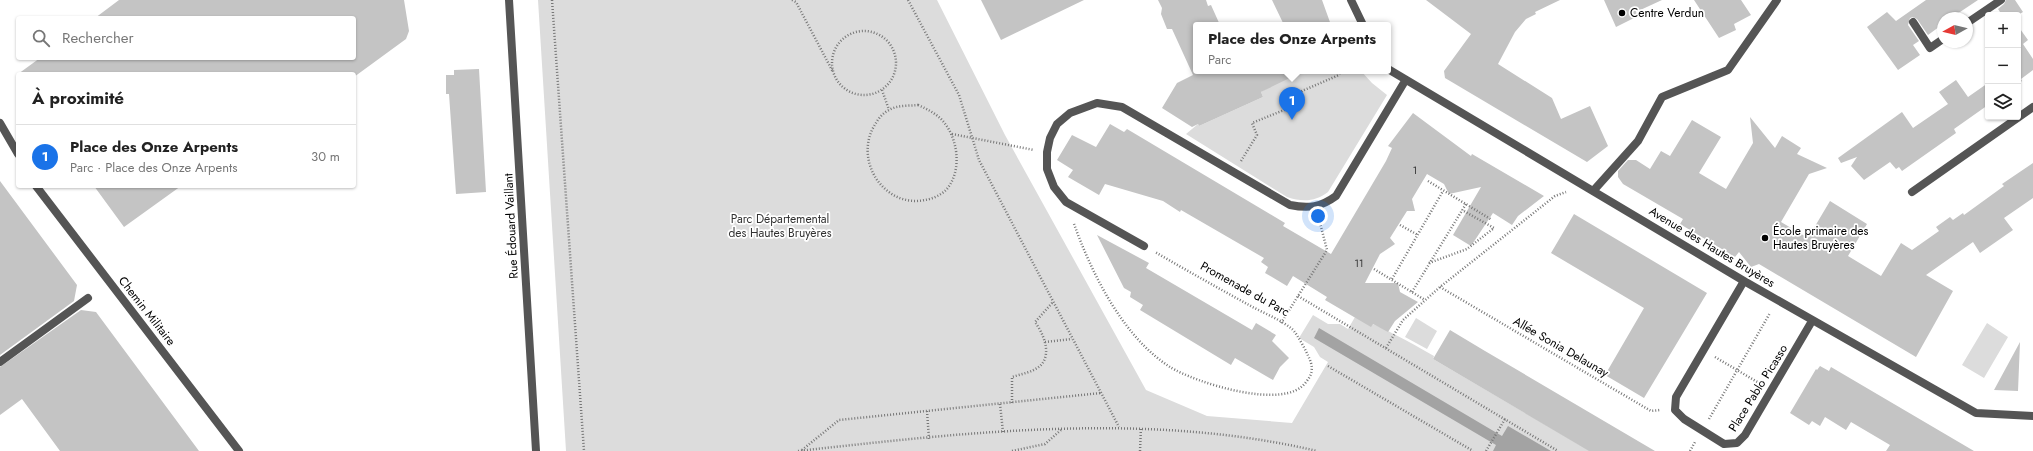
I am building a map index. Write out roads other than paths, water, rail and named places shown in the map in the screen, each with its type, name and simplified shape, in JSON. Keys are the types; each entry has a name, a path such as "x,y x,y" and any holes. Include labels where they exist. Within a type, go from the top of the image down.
{"street":[{"name":"Rue Édouard Vaillant","path":"509,0 536,451"},
{"path":"1351,0 1362,22"},
{"path":"1594,190 1638,141 1662,97 1728,70 1777,0"},
{"path":"1973,19 2001,0"},
{"path":"1912,22 1930,48 1937,44"},
{"name":"Avenue des Hautes Bruyères","path":"1391,71 1405,81 1584,184 1812,321 1976,413 2033,416"},
{"path":"1144,246 1066,202 1054,187 1047,169 1047,152 1050,138 1057,124 1070,113 1097,103 1122,107 1290,206 1303,208 1315,207 1327,203 1336,196 1405,81"},
{"path":"1912,192 2033,107"},
{"path":"0,123 16,151"},
{"name":"Chemin Militaire","path":"38,188 239,451"},
{"name":"Place Pablo Picasso","path":"1744,281 1676,398 1675,410 1684,419 1724,444 1737,443 1745,435 1812,321"},
{"path":"0,362 88,298"}],"place":[{"name":"Centre Verdun","path":"1622,13"},
{"name":"Place des Onze Arpents","path":"1292,120"},
{"name":"École primaire des Hautes Bruyères","path":"1765,238"}],"park label":[{"name":"Parc Départemental des Hautes Bruyères","path":"780,226"}]}
